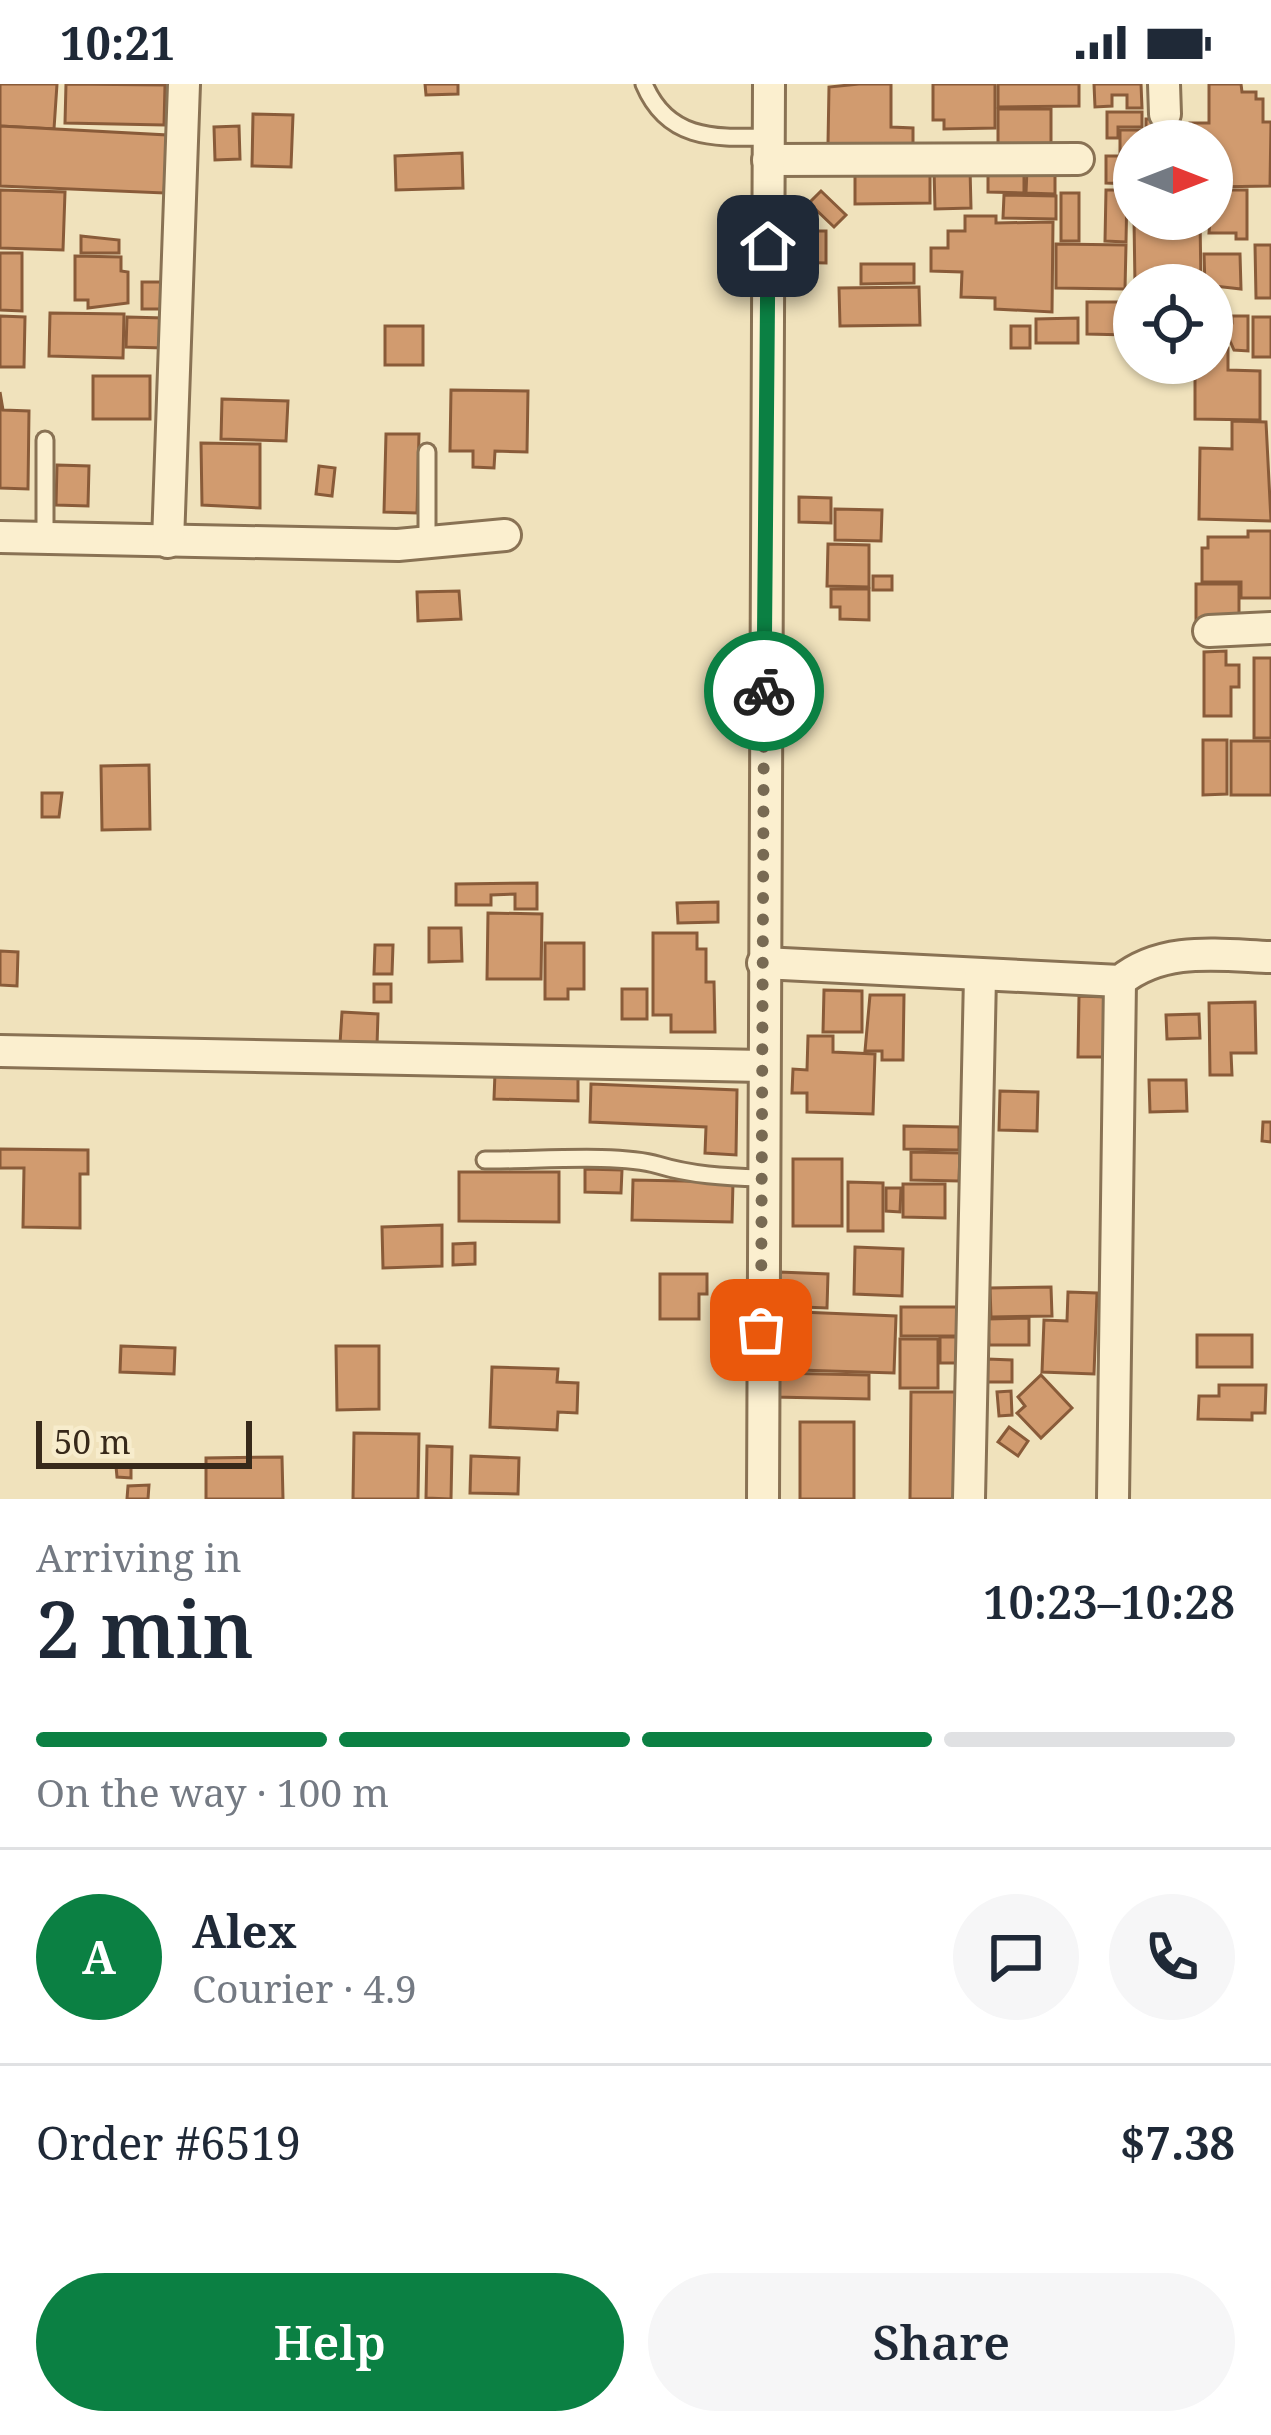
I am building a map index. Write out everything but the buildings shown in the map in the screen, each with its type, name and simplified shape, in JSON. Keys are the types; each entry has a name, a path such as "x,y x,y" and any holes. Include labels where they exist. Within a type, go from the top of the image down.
{"street":[{"path":"168,542 184,84"},
{"path":"763,1499 769,84"},
{"path":"769,148 1078,159"},
{"path":"0,537 427,542 506,535"},
{"path":"1209,631 1271,628"},
{"path":"763,963 1120,981 1139,965 1171,956 1271,956"},
{"path":"969,1499 980,976"},
{"path":"1113,1499 1120,981"},
{"path":"0,1051 763,1066"}],"lane":[{"path":"644,84 668,120 686,132 769,148"},
{"path":"45,440 45,539"},
{"path":"427,452 427,542"},
{"path":"485,1160 622,1162 658,1166 672,1174 761,1178"}],"way so far":[{"path":"761,1330 764,691"}],"route":[{"path":"764,691 768,246"}]}
